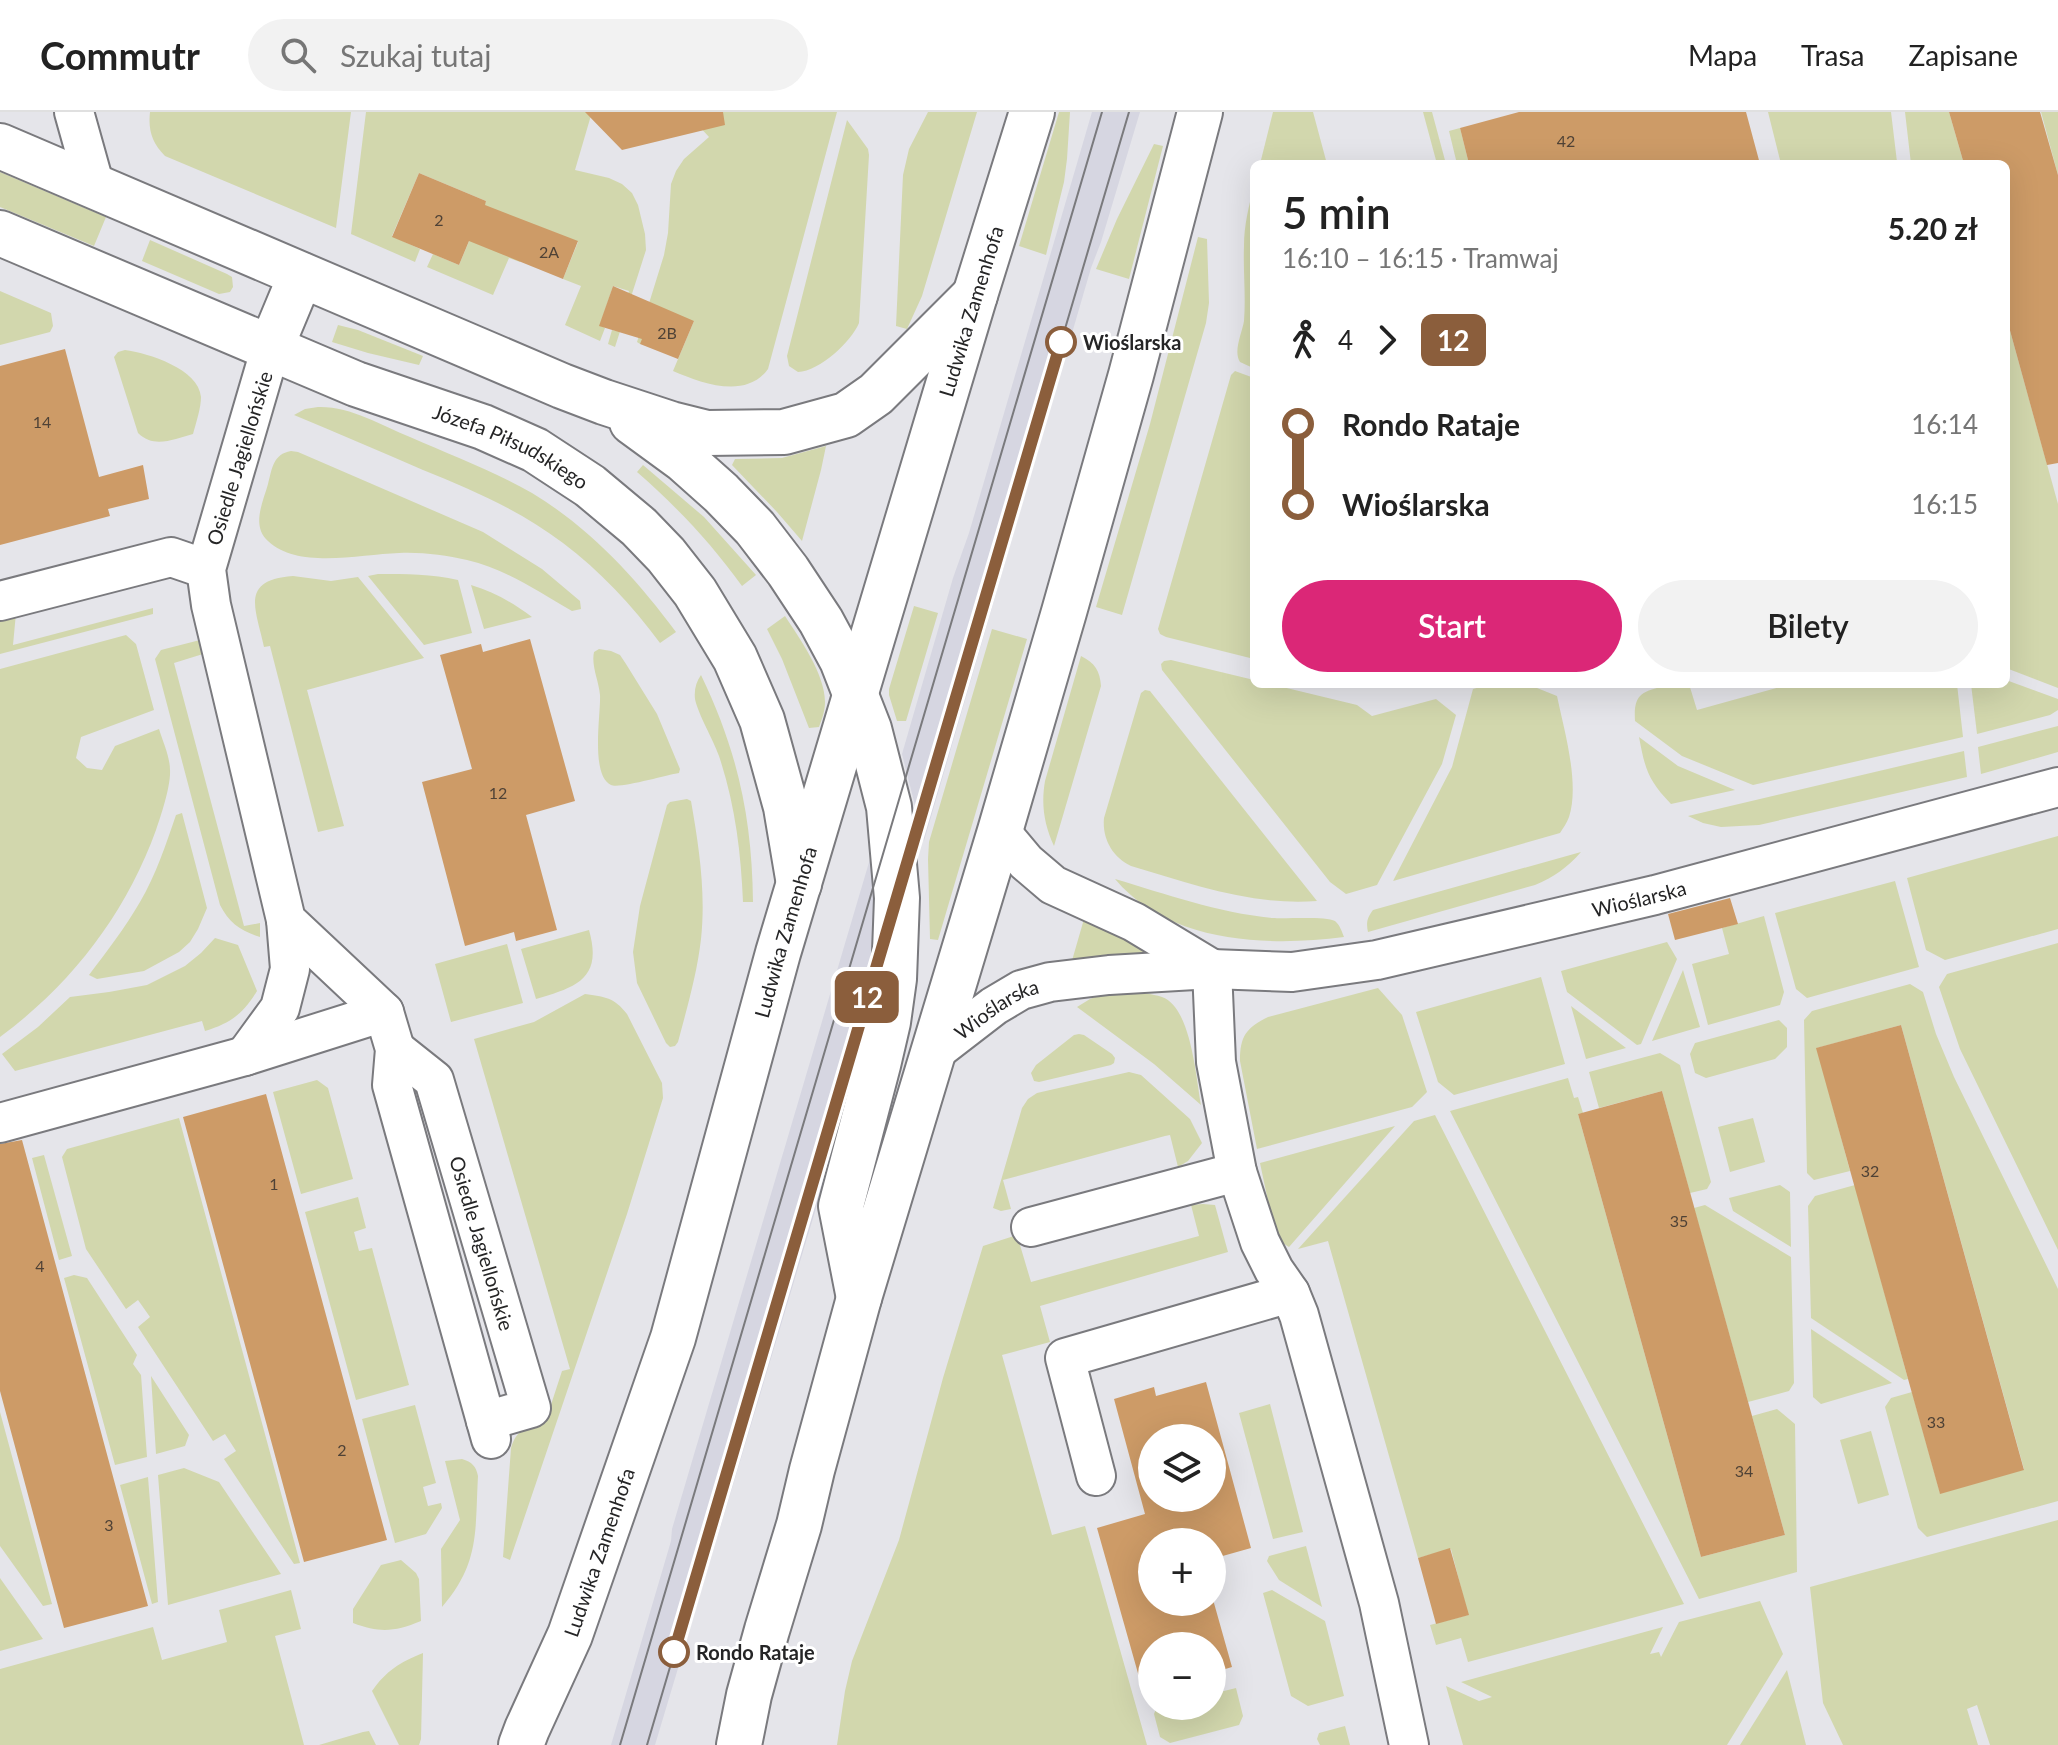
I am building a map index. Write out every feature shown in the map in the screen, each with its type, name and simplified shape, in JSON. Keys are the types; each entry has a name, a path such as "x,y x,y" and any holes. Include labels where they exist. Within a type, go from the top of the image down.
{"main road":[{"name":"Ludwika Zamenhofa","path":"521,1745 570,1635 673,1338 778,953 1032,112"},
{"path":"739,1745 760,1656 799,1525 859,1298 1000,831 1131,375 1200,112"},
{"path":"0,146 604,402 707,433 784,432 846,415 876,394 975,295"},
{"name":"Józefa Piłsudskiego","path":"0,233 356,384 483,427 535,450 590,486 639,527 666,555 695,592 735,658 762,720 786,807 799,884"},
{"path":"271,347 301,275"},
{"path":"604,402 684,460 755,528 815,611 842,660 869,729 889,807 897,898 894,979 888,1022 841,1206 859,1298"}],"street":[{"path":"74,112 95,187"},
{"name":"Osiedle Jagiellońskie","path":"245,1056 280,1008 290,969 286,920 211,605 206,569 271,347"},
{"name":"Osiedle Jagiellońskie","path":"0,601 171,557 206,569"},
{"name":"Wioślarska","path":"933,1053 994,1006 1021,990 1050,982 1212,969 1292,972 1377,960 1655,895 2058,787"},
{"name":"Wioślarska","path":"1000,831 1026,862 1053,885 1134,922 1212,969"},
{"path":"286,920 384,1012 395,1049 392,1085 488,1430"},
{"path":"1212,969 1216,1062 1237,1172 1260,1242 1290,1293 1299,1315 1379,1603 1409,1745"},
{"path":"0,1123 245,1056 384,1012"},
{"path":"1031,1227 1237,1172"},
{"path":"1096,1476 1065,1358 1290,1293"}],"shaded area":[{"path":"1092,112 1140,112 1091,268 924,841 902,754"},
{"path":"875,842 875,985 853,1085 655,1745 611,1745 672,1529"}],"green space":[{"path":"150,112 351,112 336,228 165,156 152,136"},
{"path":"366,112 592,112 575,170 609,178 632,193 645,234 646,250 615,347 608,344 612,330 616,331 629,291 613,286 600,325 605,328 600,341 565,325 581,286 563,279 578,242 535,225 520,262 509,258 493,295 427,267 433,254 459,265 486,201 419,173 392,236 420,249 415,262 351,234"},
{"path":"686,112 837,112 768,369 748,384 710,384 673,371 694,321 640,344 637,342 664,255 671,184 684,159 709,137"},
{"path":"928,112 977,112 922,296 907,329 896,326 903,175 909,149"},
{"path":"1059,112 1070,112 1067,159 1046,255 1019,246"},
{"path":"1273,112 1313,112 1326,160 1261,160"},
{"path":"1423,112 1432,112 1445,160 1436,160"},
{"path":"1768,112 1891,112 1897,160 1780,160"},
{"path":"1905,112 1949,112 1963,160 1911,160"},
{"path":"2041,112 2058,112 2058,175"},
{"path":"847,120 869,155 859,323 834,354 816,367 798,372 789,366 787,356"},
{"path":"1460,128 1468,160 1456,160 1449,131"},
{"path":"1154,144 1163,146 1129,279 1096,269 1117,219"},
{"path":"0,172 106,217 94,246 0,207"},
{"path":"1250,203 1250,367 1240,362 1237,353 1244,321"},
{"path":"1198,237 1207,239 1209,303 1206,323 1122,615 1096,607 1150,424"},
{"path":"150,240 232,277 230,292 219,294 142,261"},
{"path":"0,291 51,313 53,326 50,332 0,345"},
{"path":"338,325 423,356 419,365 332,342"},
{"path":"2010,330 2058,504 2058,688 2010,670"},
{"path":"125,350 171,364 192,378 201,397 193,434 157,442 138,433 114,357"},
{"path":"1235,371 1250,377 1250,658 1166,637 1158,629 1231,375"},
{"path":"318,407 365,417 532,493 573,522 611,555 676,632 660,643 627,602 590,565 547,531 513,511 460,485 294,415"},
{"path":"826,446 802,541 732,465 735,459 782,458"},
{"path":"291,451 483,532 542,569 580,601 581,609 572,611 508,575 459,558 408,553 313,558 281,550 263,535 259,521 274,463 280,455"},
{"path":"643,465 704,517 756,575 742,586 693,526 637,472"},
{"path":"429,575 458,580 472,633 424,645 368,576"},
{"path":"293,576 331,581 358,577 424,658 307,690 344,826 318,832 270,646 264,647 255,609 258,590 265,583"},
{"path":"471,585 503,598 532,617 484,629"},
{"path":"914,606 938,613 906,721 897,721 889,689"},
{"path":"153,608 153,614 0,654 0,617 16,613 13,645"},
{"path":"785,616 811,657 821,680 825,702 819,727 809,728 767,629"},
{"path":"992,629 1027,639 938,940 930,939 929,842"},
{"path":"126,635 136,644 154,710 81,737 76,758 87,768 102,770 115,746 159,729 170,770 160,817 144,861 94,945 51,994 0,1037 0,669"},
{"path":"200,640 203,654 174,663 244,926 260,923 260,937 236,926 220,905 155,659 161,650"},
{"path":"599,649 620,655 626,664 657,714 679,773 616,786 605,779 599,757 600,695 594,663 594,652"},
{"path":"1081,656 1096,668 1101,686 1054,846 1044,814 1045,781"},
{"path":"1171,660 1250,679 1250,688 1287,688 1357,705 1372,716 1436,699 1456,715 1442,764 1377,885 1346,894 1330,882 1162,670 1164,661"},
{"path":"701,675 725,731 740,786 750,842 753,902 743,902 739,846 729,792 719,756 695,699"},
{"path":"2010,681 2058,699 2058,710 2050,715 1977,734 1971,688 2010,688"},
{"path":"1537,688 1557,696 1572,773 1569,817 1560,833 1393,881 1452,767 1473,689"},
{"path":"1690,688 1697,710 1777,688 1957,688 1963,737 1753,785 1682,756 1635,721 1636,703 1648,691"},
{"path":"1150,691 1317,901 1269,900 1222,892 1131,866 1114,852 1105,833 1104,818 1141,693"},
{"path":"2058,726 2058,752 1981,774 1978,747"},
{"path":"1639,737 1678,766 1735,790 1671,804 1649,774"},
{"path":"1964,751 1967,777 1759,825 1721,827 1688,816"},
{"path":"687,799 691,801 699,852 702,921 688,1004 678,1042 670,1047 637,983 633,952 640,906 667,805"},
{"path":"182,813 207,908 198,929 179,952 144,971 97,979 89,975 140,902 156,870 176,815"},
{"path":"2058,836 2058,929 1945,960 1926,950 1907,878"},
{"path":"1581,852 1560,872 1535,885 1368,932 1369,916 1373,910"},
{"path":"1115,879 1232,912 1273,918 1330,919 1338,924 1344,937 1283,941 1220,936 1163,916 1137,900"},
{"path":"1895,881 1919,967 1807,998 1796,989 1775,913"},
{"path":"1764,916 1784,992 1780,1005 1708,1025 1692,964 1729,954 1722,928"},
{"path":"1084,919 1168,953 1071,964"},
{"path":"589,930 592,960 583,978 563,990 536,999 521,949"},
{"path":"215,938 238,945 257,991 241,1012 222,1025 205,1031 202,1021 15,1071 2,1054 38,1027 70,997 147,985 185,966"},
{"path":"1667,942 1677,959 1641,1044 1637,1045 1567,992 1561,971"},
{"path":"2058,943 2058,1250 1960,1049 1939,987 1947,974"},
{"path":"507,944 523,1003 451,1022 435,964"},
{"path":"1683,970 1700,1027 1652,1041"},
{"path":"1541,977 1565,1064 1454,1095 1438,1082 1416,1012"},
{"path":"1910,984 1923,992 1954,1077 2058,1289 2058,1501 1927,1537 1918,1528 1885,1407 1891,1398 1912,1392 1940,1493 2024,1469 1901,1025 1817,1048 1850,1171 1814,1180 1807,1173 1804,1020 1812,1011"},
{"path":"1378,988 1402,1015 1427,1092 1412,1107 1257,1149 1240,1061 1241,1045 1246,1034 1268,1017"},
{"path":"1106,993 1149,994 1172,1003 1186,1028 1201,1105 1154,1064 1077,1007"},
{"path":"585,994 609,999 627,1014 662,1083 663,1098 510,1560 503,1557 513,1441 527,1428 545,1423 562,1371 570,1369 474,1039 534,1022"},
{"path":"1571,1006 1626,1048 1586,1059"},
{"path":"1779,1020 1787,1028 1787,1047 1775,1059 1706,1078 1695,1073 1690,1054 1695,1043"},
{"path":"1079,1034 1112,1054 1114,1063 1034,1081 1031,1073 1036,1065"},
{"path":"1660,1053 1680,1065 1711,1182 1707,1189 1690,1193 1662,1091 1599,1108 1589,1072"},
{"path":"1129,1072 1141,1075 1190,1119 1202,1143 1188,1161 1178,1167 1170,1135 1165,1136 1003,1180 1011,1209 1001,1211 993,1208 1022,1108 1028,1099 1037,1093"},
{"path":"1568,1078 1583,1113 1578,1114 1701,1557 1785,1535 1752,1416 1777,1409 1795,1424 1797,1572 1699,1599 1450,1111"},
{"path":"317,1080 328,1088 353,1179 301,1194 273,1092"},
{"path":"1435,1115 1684,1604 1468,1662 1461,1638 1436,1645 1430,1625 1468,1615 1451,1549 1418,1558 1328,1241 1298,1249 1414,1121"},
{"path":"179,1118 300,1563 294,1564 224,1459 236,1451 225,1434 213,1441 138,1327 150,1317 138,1300 126,1309 86,1249 62,1157 67,1149"},
{"path":"1753,1118 1765,1162 1730,1172 1718,1127"},
{"path":"1395,1126 1289,1247 1281,1242 1275,1234 1260,1163"},
{"path":"44,1155 72,1256 59,1260 32,1158"},
{"path":"1780,1185 1790,1192 1791,1247 1733,1211 1729,1198"},
{"path":"1855,1185 1908,1379 1904,1380 1811,1318 1808,1206 1815,1196"},
{"path":"358,1197 366,1228 354,1232 359,1251 372,1248 409,1385 356,1400 305,1212"},
{"path":"1191,1205 1215,1205 1228,1252 1040,1306 1050,1342 1002,1355 1052,1535 1085,1526 1147,1745 837,1745 852,1661 899,1540 983,1246 1017,1235 1031,1282 1199,1236"},
{"path":"1705,1205 1791,1257 1794,1383 1789,1391 1748,1402 1694,1208"},
{"path":"74,1275 87,1278 137,1355 133,1364 141,1375 147,1457 115,1465 64,1278"},
{"path":"1811,1329 1892,1383 1821,1404 1813,1397"},
{"path":"151,1376 189,1435 185,1446 156,1454"},
{"path":"1270,1404 1303,1532 1273,1539 1239,1413"},
{"path":"415,1405 436,1483 423,1487 428,1506 441,1503 442,1508 426,1534 395,1543 362,1419"},
{"path":"0,1412 52,1604 43,1606 0,1546"},
{"path":"1871,1431 1889,1495 1858,1504 1840,1440"},
{"path":"462,1459 473,1465 478,1476 473,1546 463,1576 442,1607 441,1549 460,1520 445,1461"},
{"path":"184,1468 219,1482 281,1574 168,1605 158,1475"},
{"path":"148,1477 158,1602 152,1604 120,1485"},
{"path":"2058,1520 2058,1745 1990,1745 1977,1705 1967,1709 1978,1745 1843,1745 1823,1703 1810,1587"},
{"path":"1306,1546 1322,1607 1279,1580 1267,1561 1269,1556"},
{"path":"401,1560 419,1579 421,1621 387,1630 353,1623 353,1609 381,1565"},
{"path":"0,1578 43,1639 0,1651"},
{"path":"291,1590 301,1629 275,1636 304,1745 0,1745 0,1669 153,1627 162,1660 227,1642 219,1610"},
{"path":"1272,1590 1325,1621 1344,1696 1308,1706 1291,1696 1263,1593"},
{"path":"1760,1601 1783,1654 1727,1745 1463,1745 1446,1686 1479,1701 1492,1697 1461,1682 1663,1627 1650,1654 1659,1652 1661,1657 1679,1622"},
{"path":"423,1653 421,1739 419,1745 399,1745 372,1691 394,1668"},
{"path":"1787,1670 1806,1745 1740,1745"},
{"path":"1236,1688 1243,1716 1239,1725 1170,1743 1160,1737 1156,1720 1226,1720 1226,1690"},
{"path":"1345,1726 1350,1745 1320,1745 1317,1739 1319,1733"},
{"path":"369,1731 376,1745 319,1745 363,1732"}],"building":[{"path":"585,112 723,112 725,125 622,150"},
{"path":"1519,112 1746,112 1759,160 1468,160 1460,128"},
{"path":"1949,112 2040,112 2058,175 2058,463 2047,465 2010,331 2010,160 1963,160"},
{"path":"419,173 486,201 485,205 578,241 563,279 469,241 459,265 392,237"},
{"path":"613,286 694,321 678,359 640,344 642,339 599,326"},
{"path":"65,349 99,477 143,465 149,499 108,509 110,516 0,545 0,366"},
{"path":"530,639 575,801 526,815 557,930 516,941 514,932 465,946 422,782 472,769 440,655 481,644 483,652"},
{"path":"1730,898 1738,924 1675,940 1668,914"},
{"path":"1901,1025 2024,1470 1940,1494 1816,1048"},
{"path":"1662,1091 1785,1535 1701,1557 1578,1114"},
{"path":"266,1094 387,1540 304,1562 183,1117"},
{"path":"22,1140 148,1606 64,1628 0,1391 0,1144"},
{"path":"1206,1382 1217,1424 1138,1424 1138,1488 1114,1399 1154,1387 1156,1396"},
{"path":"1226,1456 1251,1548 1226,1555 1226,1528 1138,1528 1138,1616 1218,1616 1222,1632 1138,1632 1138,1673 1097,1528 1145,1514 1226,1512"},
{"path":"1450,1548 1469,1615 1436,1624 1418,1558"},
{"path":"1226,1646 1232,1667 1226,1669"}],"tram line":[{"path":"620,1745 1102,112"},
{"path":"647,1745 1129,112"},
{"name":"12","path":"674,1652 1061,342"}],"place":[{"name":"Wioślarska","path":"1061,342"},
{"name":"Rondo Rataje","path":"674,1652"}]}
